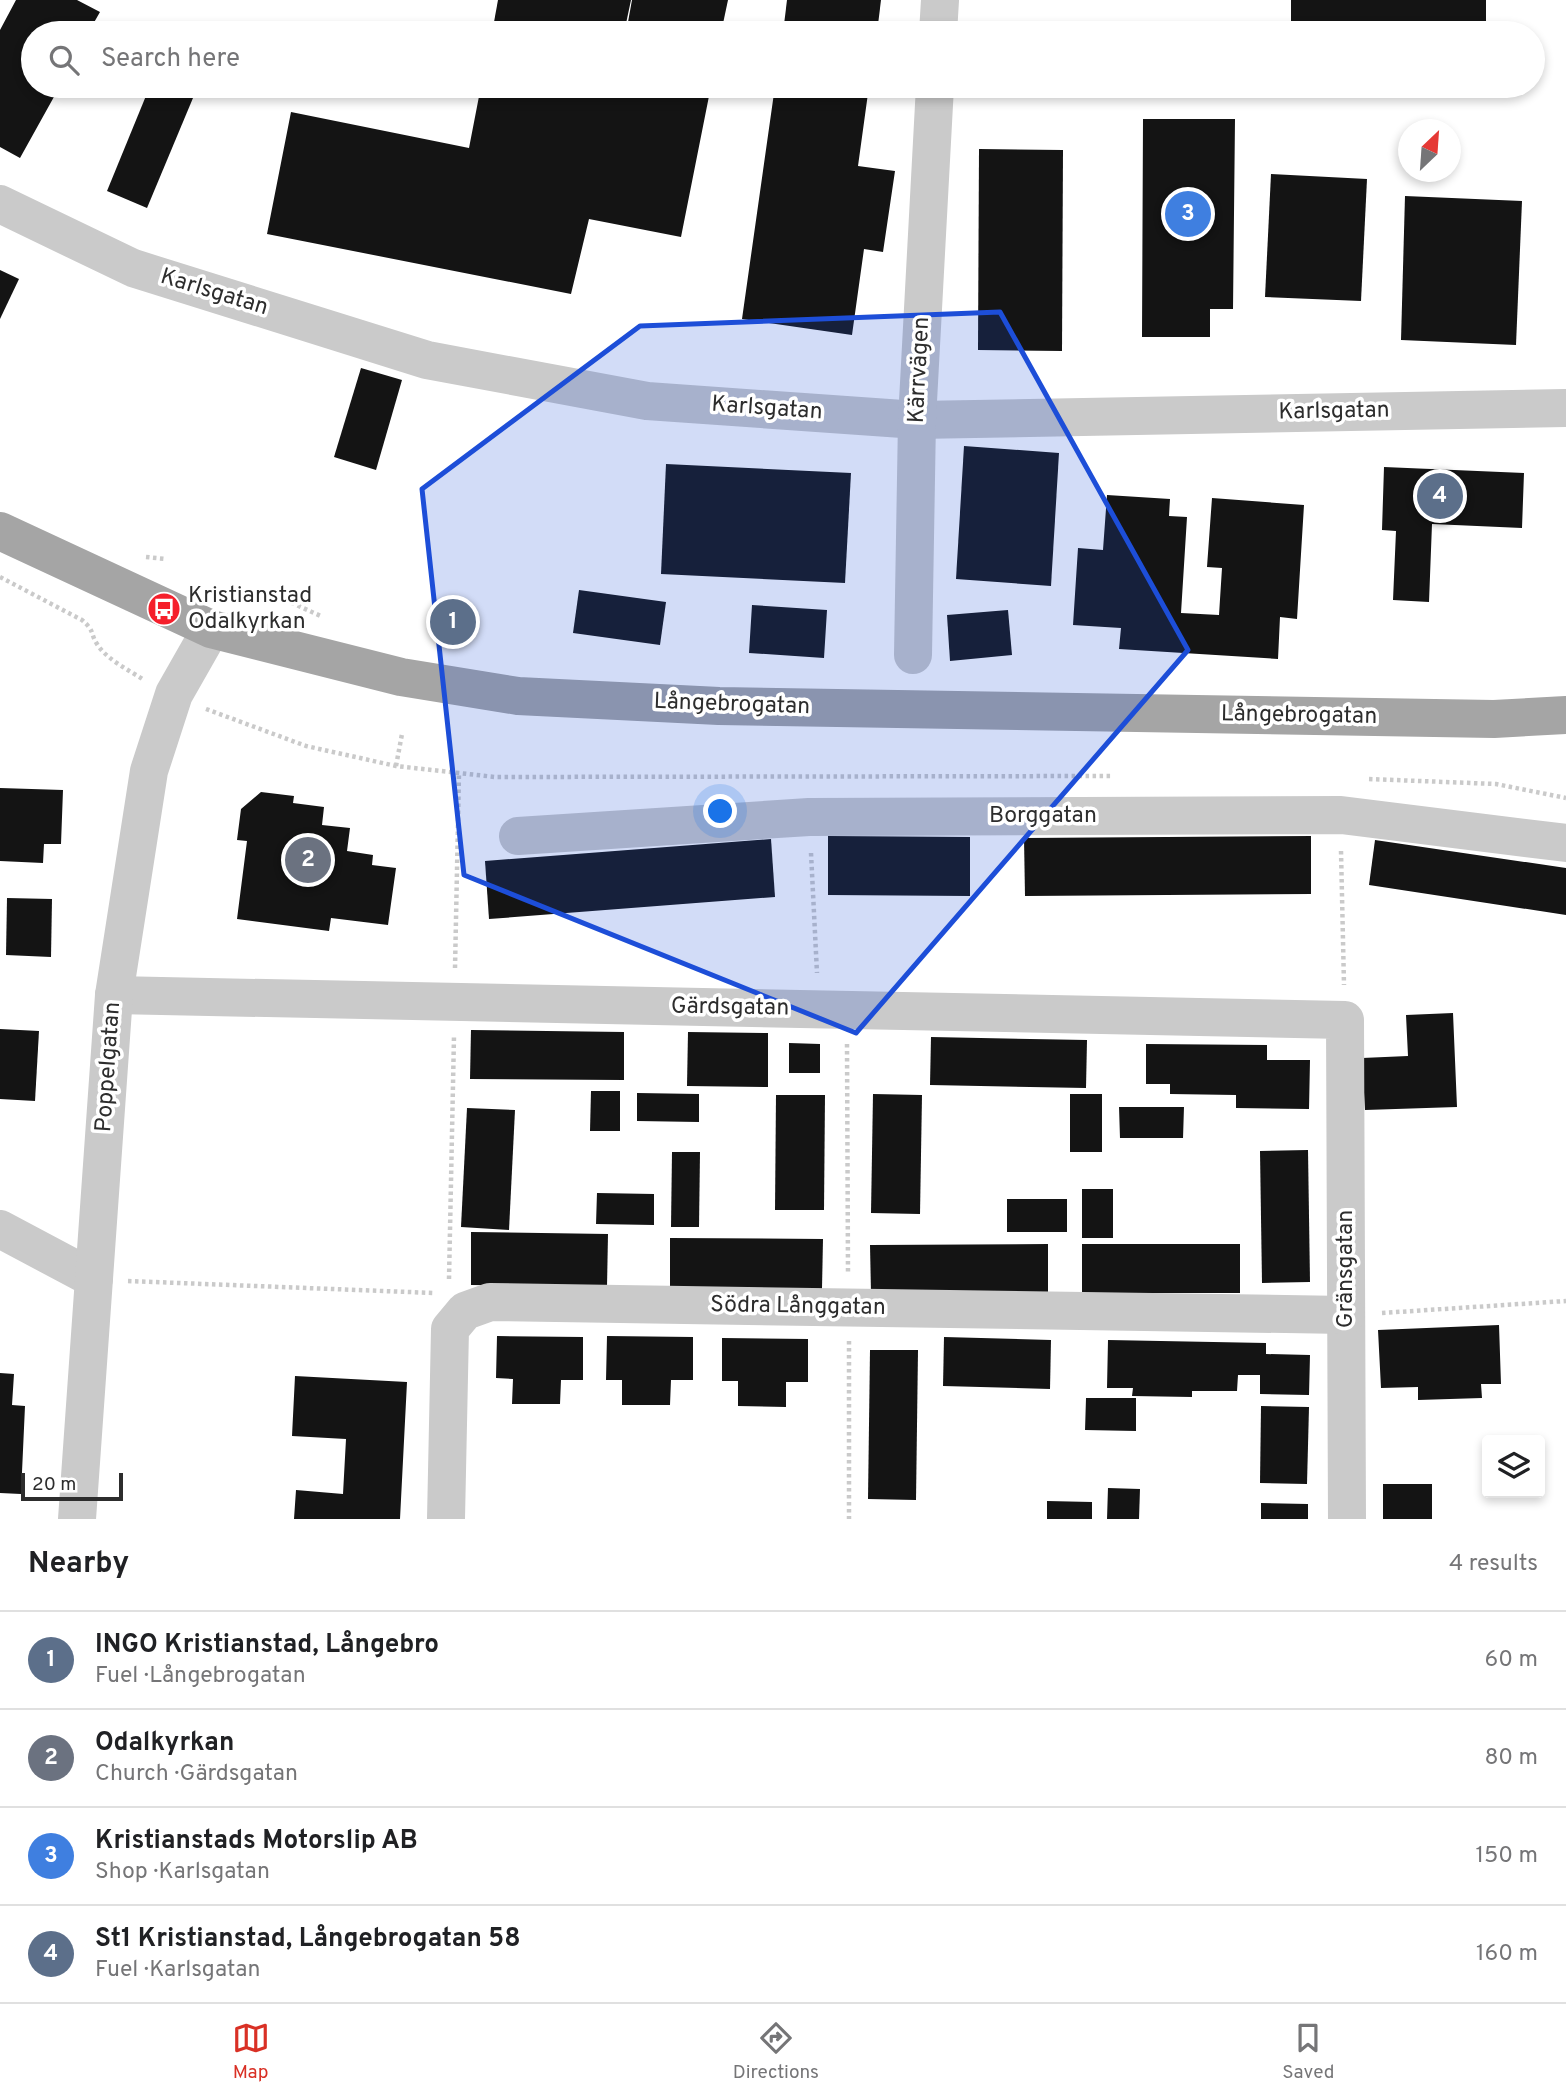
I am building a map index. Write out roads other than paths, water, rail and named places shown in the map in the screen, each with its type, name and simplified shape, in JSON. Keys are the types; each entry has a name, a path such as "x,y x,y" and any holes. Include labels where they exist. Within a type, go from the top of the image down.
{"main road":[{"name":"Långebrogatan","path":"0,531 211,629 401,677 518,695 719,706 1494,719 1566,715"},
{"name":"Långebrogatan","path":"1494,719 1566,738"}],"street":[{"path":"939,21 940,0"},
{"name":"Kärrvägen","path":"913,654 917,420 934,98"},
{"name":"Karlsgatan","path":"0,204 132,268 427,360 647,401 917,420 1566,408"},
{"name":"Poppelgatan","path":"77,1519 114,995 149,771 174,694 211,629"},
{"name":"Borggatan","path":"518,836 809,817 1341,815 1566,843"},
{"name":"Gärdsgatan","path":"114,995 1345,1020"},
{"name":"Gränsgatan","path":"1345,1020 1347,1519"},
{"path":"0,1229 94,1279"},
{"name":"Södra Långgatan","path":"446,1519 450,1329 465,1311 490,1302 1346,1315"}],"place":[{"name":"Kristianstads Motorslip AB","path":"1188,214"},
{"name":"St1 Kristianstad, Långebrogatan 58","path":"1440,496"},
{"name":"Kristianstad Odalkyrkan","path":"164,609"},
{"name":"INGO Kristianstad, Långebro","path":"453,622"},
{"name":"Odalkyrkan","path":"308,860"}]}
